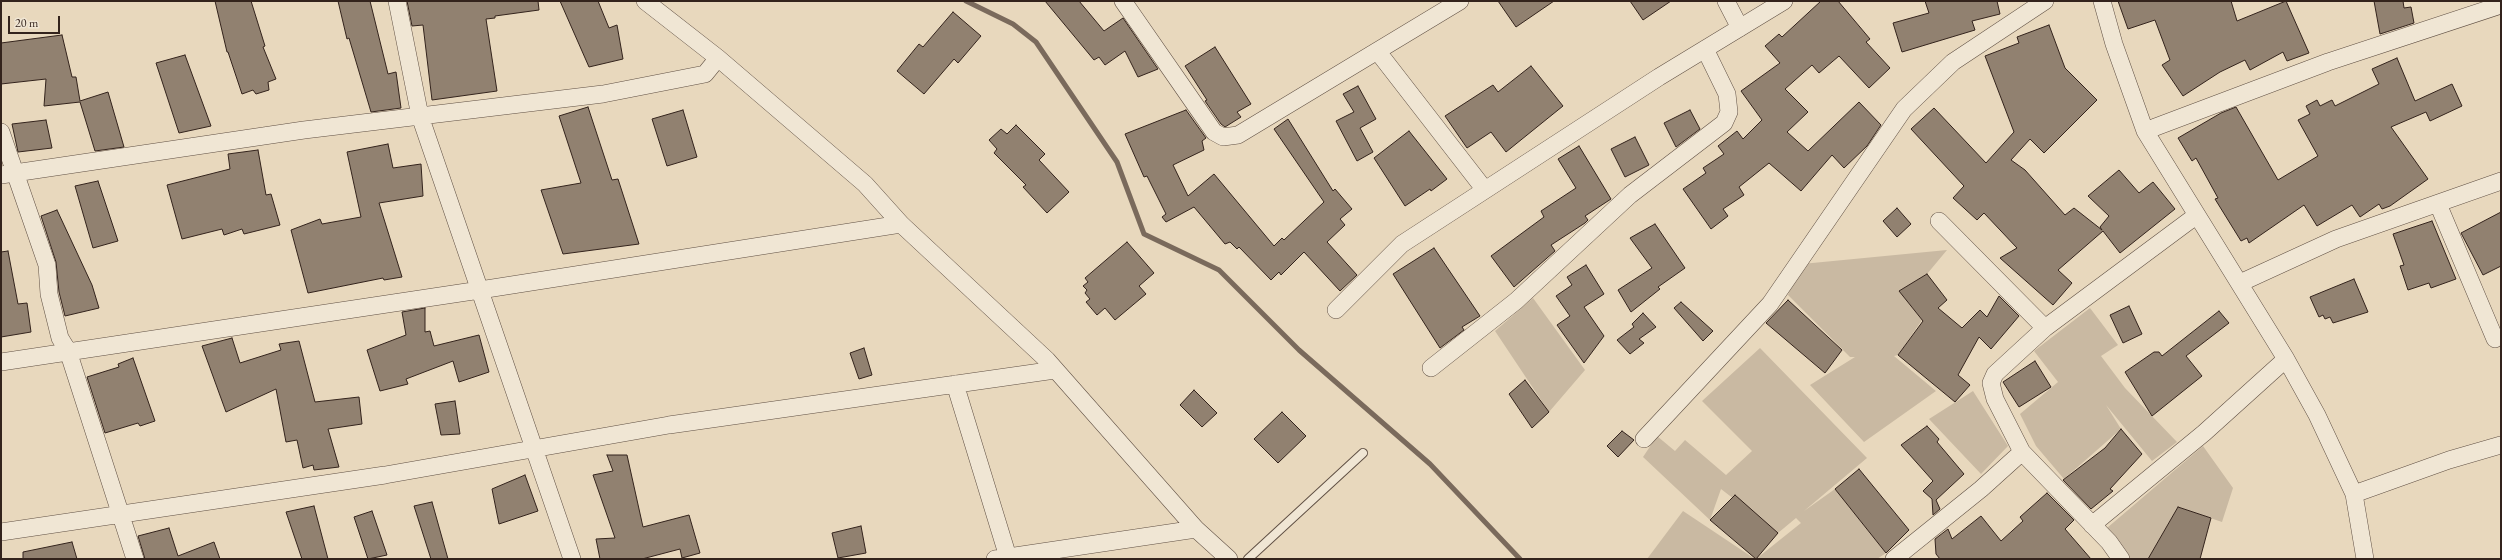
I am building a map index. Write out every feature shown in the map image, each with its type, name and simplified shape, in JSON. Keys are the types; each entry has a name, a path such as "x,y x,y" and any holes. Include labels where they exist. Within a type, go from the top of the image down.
{"street":[{"path":"397,1 420,116 572,559"},
{"path":"645,1 718,58 865,184 901,224 1055,370 1196,529 1229,559"},
{"path":"1123,1 1214,132 1223,136 1238,135 1378,52 1460,1"},
{"path":"1726,1 1740,28"},
{"path":"1336,310 1402,244 1705,49 1784,1"},
{"path":"1644,439 1770,304 1904,109 1953,62 2044,1"},
{"path":"2102,1 2114,44 2145,131 2286,358 2317,415 2354,494 2365,559"},
{"path":"2145,131 2328,62 2501,5"},
{"path":"1431,368 1516,301 1630,195 1724,123 1729,112 1727,94 1705,49"},
{"path":"1378,52 1485,190"},
{"path":"8,173 304,130 603,94 705,74 718,58"},
{"path":"1,132 8,173 47,265 49,294 60,338 68,351 135,559"},
{"path":"2240,283 2336,239 2501,181"},
{"path":"2438,204 2495,338"},
{"path":"2121,559 2109,542 2022,452 1995,399 1991,383 1995,374 2044,328 2197,215"},
{"path":"1939,221 2044,328"},
{"path":"1,362 480,290 901,224"},
{"path":"2092,525 2204,433 2286,358"},
{"path":"1,532 120,513 385,475 669,425 1055,370"},
{"path":"955,384 1002,558 1196,529"},
{"path":"2354,494 2449,460 2501,445"},
{"path":"1894,559 1981,489 2022,452"}],"lane":[{"path":"1248,559 1363,453"}],"shaded area":[{"path":"1947,250 1927,274 1899,291 1922,320 1898,355 1894,356 1936,391 1864,442 1810,385 1855,357 1850,357 1788,295 1802,264"},
{"path":"1533,298 1585,370 1549,412 1495,331"},
{"path":"2090,308 2118,345 2101,356 2125,388 2177,442 2152,461 2106,405 2121,429 2064,479 2036,446 2020,414 2058,382 2034,351"},
{"path":"1760,348 1867,458 1804,511 1835,489 1886,553 1877,559 1756,559 1801,523 1796,518 1778,533 1721,489 1710,520 1643,457 1657,436 1675,451 1685,440 1726,475 1752,451 1702,401"},
{"path":"1973,391 2008,446 1981,474 1929,419"},
{"path":"2203,446 2233,488 2222,522 2178,507 2148,559 2128,559 2107,528"},
{"path":"1683,511 1755,559 1647,559"}],"building":[{"path":"215,1 251,1 265,46 263,47 276,79 268,82 269,90 256,94 253,90 242,94 227,52"},
{"path":"338,1 370,1 388,74 396,72 401,108 371,112 349,38 347,39"},
{"path":"407,1 538,1 539,10 495,16 495,18 486,19 497,91 432,100 423,25 412,26"},
{"path":"560,1 598,1 609,28 617,25 623,59 589,67"},
{"path":"1045,1 1079,1 1104,31 1123,18 1158,69 1138,77 1125,51 1105,65 1099,57 1094,60"},
{"path":"1498,1 1554,1 1516,27"},
{"path":"1630,1 1671,1 1643,20"},
{"path":"1821,1 1838,1 1870,39 1866,42 1890,68 1869,88 1839,56 1819,73 1812,65 1785,89 1808,112 1787,132 1808,151 1859,102 1881,125 1867,146 1844,168 1832,155 1801,191 1769,163 1739,187 1744,195 1723,209 1728,216 1711,229 1683,189 1706,173 1703,168 1724,154 1718,146 1737,131 1743,139 1762,120 1741,91 1780,63 1765,46 1779,34 1782,37"},
{"path":"1925,1 1997,1 2000,14 1972,21 1975,30 1902,52 1893,23 1929,13"},
{"path":"2118,1 2231,1 2237,21 2286,1 2309,53 2287,61 2283,52 2250,70 2245,60 2220,72 2183,96 2162,65 2170,60 2155,20 2128,29"},
{"path":"2374,1 2403,1 2404,8 2411,7 2414,23 2380,34"},
{"path":"953,12 981,36 958,63 954,59 924,94 897,71 919,44 923,47"},
{"path":"2049,25 2065,68 2097,100 2044,153 2030,139 2011,160 2025,170 2065,215 2074,208 2102,230 2100,227 2109,216 2088,196 2119,170 2139,193 2153,182 2175,209 2120,253 2103,231 2058,270 2072,283 2053,305 2000,258 2017,248 1984,213 1977,220 1953,198 1964,186 1911,129 1934,108 1986,163 2014,132 1985,56 2019,43 2017,37"},
{"path":"62,35 72,77 76,77 80,101 108,92 124,147 95,151 80,102 44,106 46,79 1,84 1,43"},
{"path":"1215,47 1251,104 1237,112 1241,117 1225,127 1221,124 1205,101 1207,100 1185,66"},
{"path":"185,55 211,126 179,133 156,63"},
{"path":"2397,58 2415,101 2452,84 2462,106 2430,121 2426,112 2391,127 2428,179 2390,206 2382,209 2379,204 2360,217 2352,205 2317,226 2304,205 2249,243 2247,238 2241,241 2215,199 2218,198 2196,158 2192,161 2178,138 2221,113 2236,107 2278,180 2318,156 2298,120 2310,114 2306,106 2317,100 2320,106 2332,100 2335,106 2379,84 2372,69"},
{"path":"1531,66 1563,106 1506,152 1491,132 1467,148 1445,116 1493,85 1498,92"},
{"path":"1358,86 1376,119 1360,128 1373,152 1357,161 1336,121 1354,112 1343,94"},
{"path":"588,107 612,180 618,179 639,244 563,254 541,190 581,183 559,116"},
{"path":"683,110 697,157 667,166 652,119"},
{"path":"1186,110 1206,138 1202,141 1204,150 1173,165 1188,196 1214,174 1274,246 1282,238 1284,240 1324,202 1274,129 1288,119 1333,191 1335,189 1352,209 1340,219 1345,225 1327,242 1357,275 1340,291 1304,252 1281,275 1279,272 1271,280 1239,247 1237,249 1230,242 1225,244 1194,207 1166,222 1162,217 1166,214 1147,176 1144,177 1125,134"},
{"path":"1690,110 1700,129 1676,147 1664,123"},
{"path":"46,120 52,148 18,152 12,124"},
{"path":"1016,125 1045,154 1039,160 1069,192 1047,213 1023,187 1026,185 994,153 997,149 989,140 1001,129 1007,134"},
{"path":"1409,131 1447,179 1431,191 1430,189 1405,206 1374,158"},
{"path":"1635,137 1649,165 1625,177 1611,149"},
{"path":"388,144 393,168 421,164 423,196 379,203 402,277 384,280 383,278 308,293 291,230 320,219 322,224 361,217 347,152"},
{"path":"1579,146 1611,199 1585,216 1588,220 1585,223 1551,245 1555,251 1514,287 1491,256 1544,217 1541,211 1576,188 1558,159"},
{"path":"258,150 266,195 271,194 280,225 244,234 242,229 224,235 222,229 182,239 167,185 230,169 228,154"},
{"path":"98,181 118,241 93,248 75,186"},
{"path":"1897,208 1911,224 1897,237 1883,221"},
{"path":"57,210 92,285 99,308 65,316 59,292 56,262 41,216"},
{"path":"2501,212 2501,266 2483,275 2461,233"},
{"path":"2432,221 2456,279 2431,288 2429,283 2408,290 2400,266 2404,265 2393,234"},
{"path":"1655,224 1685,268 1658,287 1660,289 1631,312 1618,290 1652,268 1630,238"},
{"path":"1127,242 1154,273 1139,286 1146,294 1115,320 1105,308 1097,315 1086,302 1090,299 1085,293 1087,290 1083,286 1088,282 1085,278"},
{"path":"1434,248 1480,316 1462,327 1464,330 1440,348 1393,274"},
{"path":"8,251 18,304 27,303 31,332 1,337 1,252"},
{"path":"1586,265 1604,294 1584,307 1604,336 1584,363 1557,325 1570,316 1556,296 1572,285 1567,277"},
{"path":"1927,274 1947,300 1938,308 1962,328 1980,310 1987,317 1999,296 2019,316 1991,349 1979,337 1958,375 1970,385 1955,402 1898,355 1923,321 1899,291"},
{"path":"2354,279 2368,312 2333,323 2330,317 2325,319 2323,315 2319,317 2310,297"},
{"path":"1788,300 1842,350 1825,373 1766,323"},
{"path":"1681,302 1713,331 1703,341 1674,308"},
{"path":"2129,306 2142,334 2123,343 2110,315"},
{"path":"425,308 425,332 430,331 434,346 479,335 489,372 459,382 453,361 406,379 408,384 380,391 367,350 406,335 402,312"},
{"path":"2219,311 2229,323 2186,356 2202,376 2152,416 2125,372 2154,352 2159,352 2162,356"},
{"path":"1643,313 1656,327 1639,339 1644,343 1630,354 1617,340 1634,327 1632,324"},
{"path":"232,338 240,363 281,350 279,344 299,341 315,402 359,397 362,424 328,429 339,467 314,470 313,465 303,468 297,440 286,442 276,389 226,412 202,346"},
{"path":"864,348 872,375 859,379 850,353"},
{"path":"133,358 155,421 140,426 138,423 105,433 87,377 119,367 118,364"},
{"path":"2035,361 2051,387 2019,407 2003,382"},
{"path":"1525,380 1549,412 1532,428 1509,394"},
{"path":"1194,390 1217,413 1202,427 1180,405"},
{"path":"455,401 460,434 441,435 435,404"},
{"path":"1282,412 1306,436 1278,463 1254,439"},
{"path":"1927,426 1939,439 1937,442 1964,474 1936,500 1940,509 1933,515 1932,499 1923,491 1933,481 1901,445"},
{"path":"2121,429 2142,454 2110,489 2113,491 2091,509 2063,480 2105,448"},
{"path":"1622,431 1634,440 1618,457 1607,446"},
{"path":"607,455 627,455 643,527 689,515 700,553 682,558 680,549 642,559 600,559 596,539 615,538 593,475 613,471"},
{"path":"1859,469 1909,530 1886,553 1835,489"},
{"path":"525,475 538,511 499,524 492,489"},
{"path":"2047,493 2074,520 2065,529 2091,559 1940,559 1936,554 1935,539 1948,529 1952,539 1981,516 2001,541 2023,521 2020,517"},
{"path":"1735,495 1778,533 1756,559 1710,520"},
{"path":"432,502 448,559 431,559 414,506"},
{"path":"314,506 328,559 302,559 286,512"},
{"path":"2178,507 2211,518 2200,559 2148,559"},
{"path":"372,511 387,555 368,559 354,517"},
{"path":"861,526 866,553 838,558 832,533"},
{"path":"169,528 178,556 214,542 220,559 145,559 138,536"},
{"path":"72,542 77,559 23,559 23,552"}],"waterway":[{"path":"966,1 1013,24 1036,42 1117,162 1144,234 1219,270 1299,350 1430,464 1520,559"}]}
